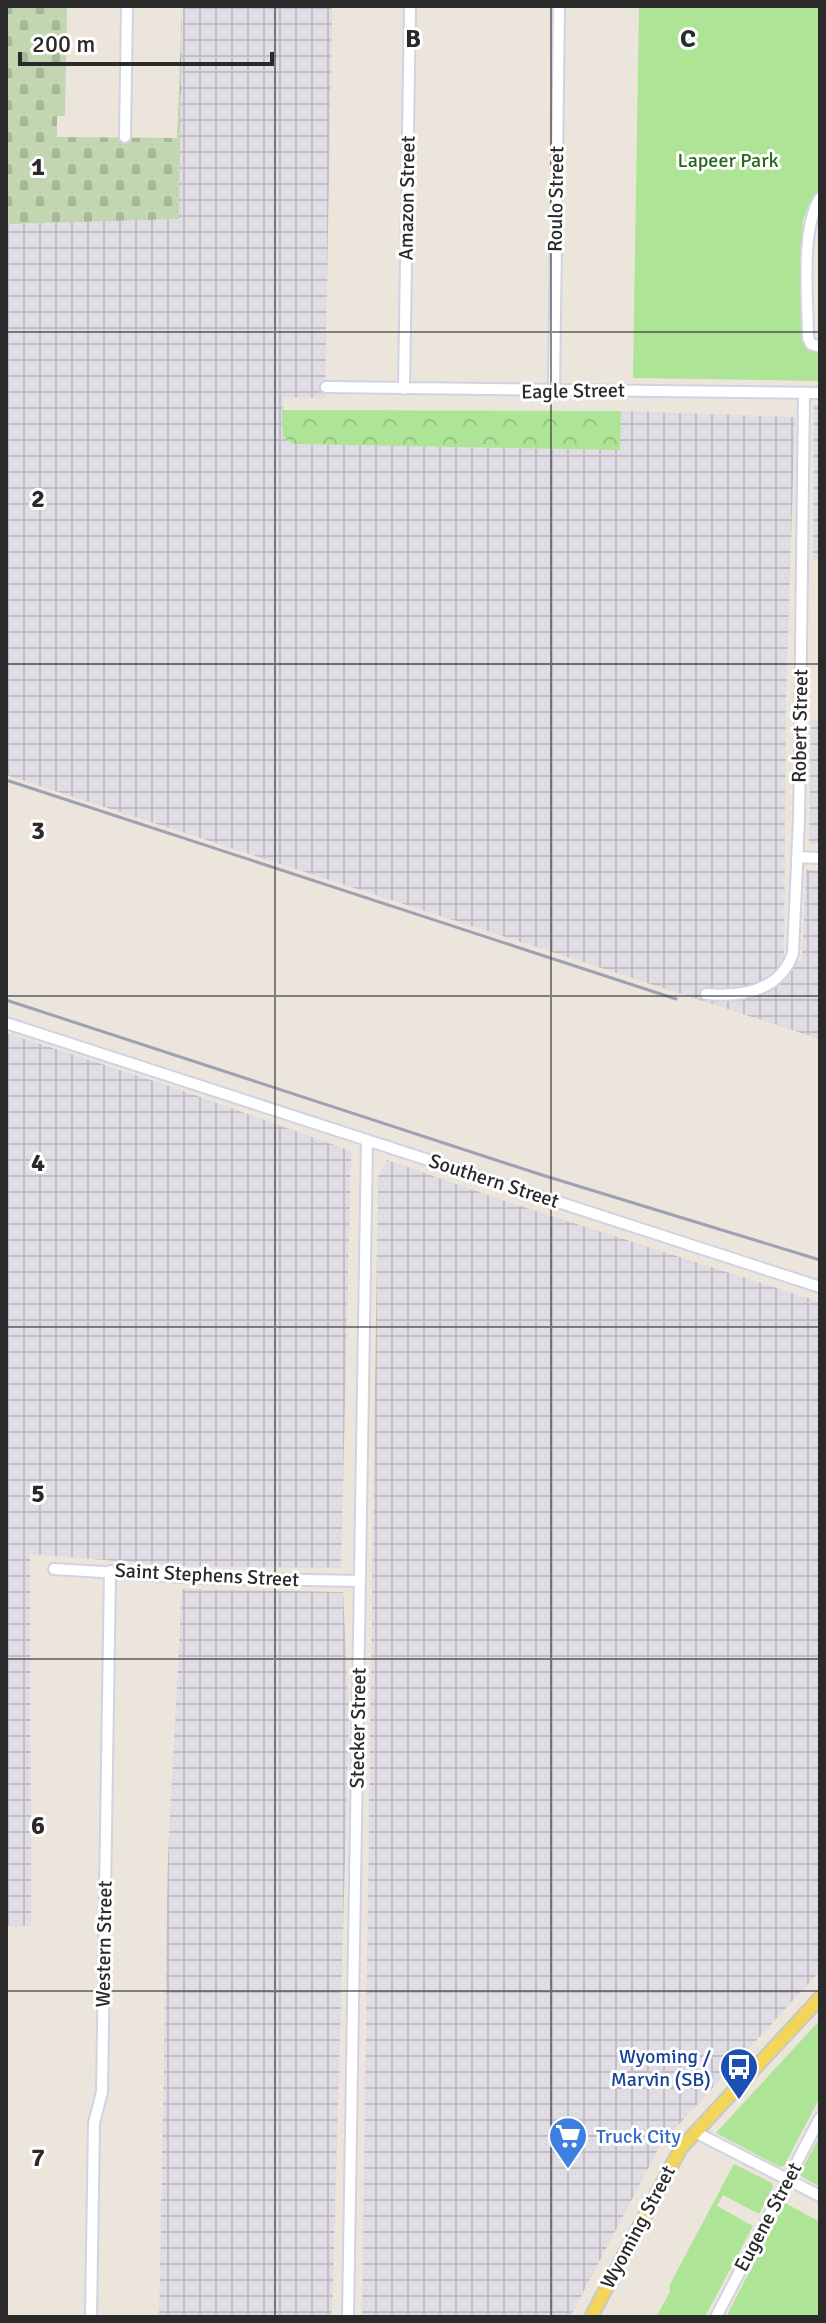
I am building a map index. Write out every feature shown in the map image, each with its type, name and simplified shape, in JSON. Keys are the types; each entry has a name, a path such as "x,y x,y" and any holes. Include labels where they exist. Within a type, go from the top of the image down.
{"main road":[{"name":"Wyoming Street","path":"591,2317 668,2169 695,2132 820,1998"}],"street":[{"path":"125,137 127,6"},
{"name":"Amazon Street","path":"404,389 410,6"},
{"name":"Roulo Street","path":"554,392 559,6"},
{"path":"820,199 809,220 808,231 808,338 811,344 820,347"},
{"name":"Eagle Street","path":"326,387 820,393"},
{"name":"Robert Street","path":"706,994 734,996 767,985 788,965 795,942 804,393"},
{"path":"797,857 820,858"},
{"name":"Southern Street","path":"6,1023 820,1287"},
{"name":"Stecker Street","path":"348,2317 367,1140"},
{"name":"Saint Stephens Street","path":"54,1569 199,1578 360,1581"},
{"name":"Western Street","path":"91,2317 94,2123 102,2092 110,1571"},
{"name":"Eugene Street","path":"716,2317 820,2118"},
{"path":"695,2132 820,2196"}],"shaded area":[{"path":"183,6 332,6 325,398 283,397 283,436 292,444 619,450 621,411 795,417 786,698 784,956 785,959 802,961 806,870 820,870 820,1039 6,775 6,224 178,219"},
{"path":"814,404 820,404 820,560 813,560"},
{"path":"811,720 820,720 820,844 809,844"},
{"path":"6,1033 172,1087 351,1151 341,1568 180,1566 30,1554 31,1926 6,1926"},
{"path":"387,1160 820,1302 820,1971 661,2144 570,2317 362,2317 378,1177"},
{"path":"182,1589 343,1592 349,1718 332,2317 159,2317 168,1856"}],"green space":[{"path":"6,6 67,6 65,116 57,116 57,137 177,138 182,6 179,219 6,224"},
{"name":"Lapeer Park","path":"639,6 820,6 820,189 809,204 803,220 801,339 813,352 820,352 820,381 633,378"},
{"path":"282,410 621,411 620,450 292,444 283,436"},
{"path":"820,2020 820,2097 784,2166 780,2167 716,2133"},
{"path":"820,2136 820,2187 799,2175"},
{"path":"734,2164 772,2183 773,2187 759,2214 723,2195 717,2206 753,2226 705,2317 656,2317 670,2292 669,2286"},
{"path":"785,2203 820,2222 820,2317 726,2317"}],"railway":[{"path":"6,780 676,999"},
{"path":"6,1000 542,1175 820,1260"}],"place":[{"name":"Wyoming / Marvin (SB)","path":"739,2101"},
{"name":"Truck City","path":"568,2170"}]}
